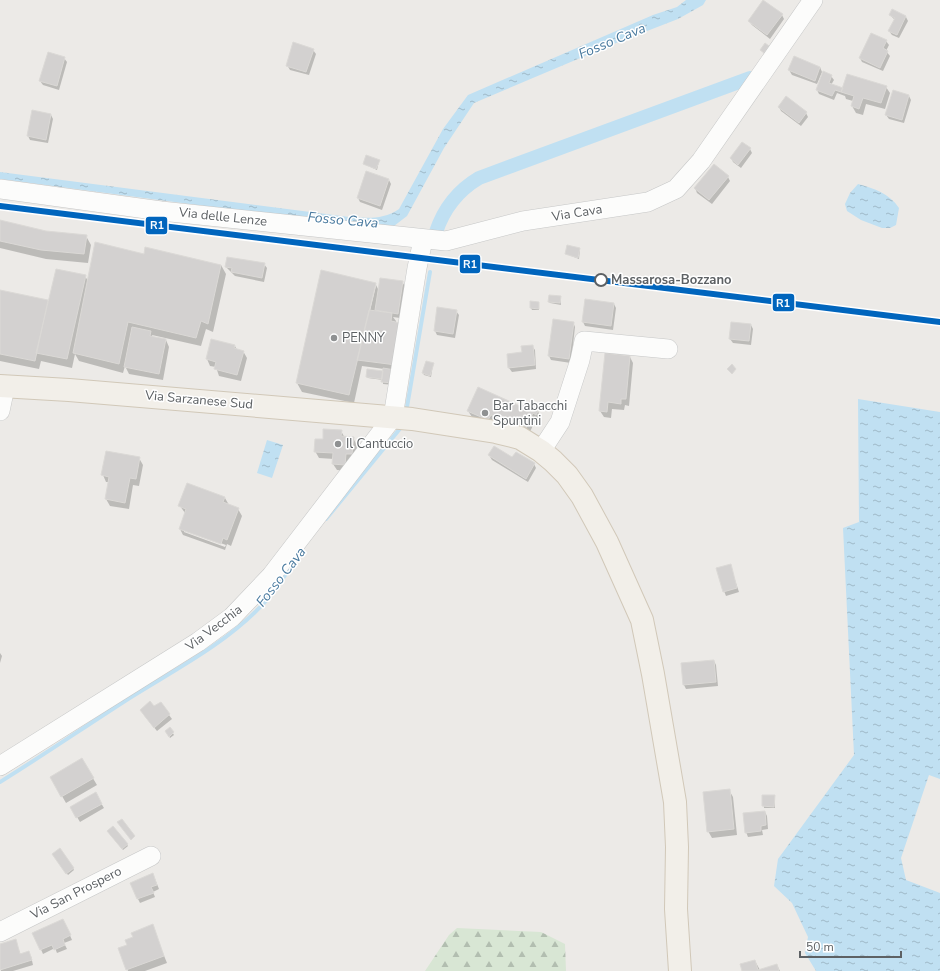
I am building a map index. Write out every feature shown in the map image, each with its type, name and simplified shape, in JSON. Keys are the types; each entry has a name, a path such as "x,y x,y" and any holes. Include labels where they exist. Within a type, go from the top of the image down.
{"main road":[{"name":"Via Sarzanese Sud","path":"3,387 84,391 401,418 496,432 520,438 541,451 567,474 582,496 607,542 642,620 675,802 677,847 676,909 680,971"}],"street":[{"name":"Via Cava","path":"423,240 446,241 523,222 648,202 676,189 701,161 813,0"},
{"name":"Via delle Lenze","path":"0,189 161,211 340,229 423,240"},
{"path":"401,418 417,268 423,240"},
{"path":"541,451 560,422 580,360 584,341 668,349"},
{"path":"0,411 3,387"},
{"name":"Via Vecchia","path":"0,766 198,642 232,617 271,576 401,418"},
{"name":"Via San Prospero","path":"0,932 151,856"}],"green space":[{"path":"457,928 541,932 565,944 566,971 425,971 449,935"}],"water":[{"path":"686,0 706,0 703,5 678,19 611,45 474,103 444,148 407,216 394,226 378,229 0,179 0,172 349,217 381,217 393,213 399,209 443,129 468,95 653,15 677,7"},
{"path":"858,184 881,192 895,203 899,208 896,225 890,228 882,228 861,220 847,211 845,204 850,193"},
{"path":"858,399 940,412 940,779 929,775 901,858 906,880 940,893 940,971 816,971 805,953 808,937 792,903 774,886 778,859 854,755 843,528 859,522"},
{"path":"267,440 283,445 272,478 257,473"}],"building":[{"path":"763,0 783,14 767,35 748,21"},
{"path":"892,9 906,16 897,35 888,31 895,18 889,15"},
{"path":"871,33 887,40 883,48 888,51 880,68 859,58"},
{"path":"293,42 314,49 306,72 286,66"},
{"path":"765,43 769,46 764,53 760,50"},
{"path":"48,52 65,57 57,86 39,81"},
{"path":"794,56 820,67 815,81 788,70"},
{"path":"823,71 832,75 829,83 843,88 841,92 835,90 832,96 816,90"},
{"path":"847,74 887,86 881,103 863,98 859,109 851,106 854,96 841,92"},
{"path":"893,90 909,95 902,120 885,115"},
{"path":"786,96 807,112 799,123 778,107"},
{"path":"32,110 51,114 46,140 27,136"},
{"path":"742,142 751,148 738,165 730,158"},
{"path":"366,155 380,160 376,169 363,164"},
{"path":"714,164 729,176 709,200 694,188"},
{"path":"366,171 389,179 380,206 357,198"},
{"path":"0,220 46,231 87,235 84,254 41,250 0,241"},
{"path":"95,242 144,254 145,247 221,265 208,324 201,321 196,338 128,322 119,364 73,353"},
{"path":"567,245 580,248 578,258 565,254"},
{"path":"227,257 265,263 262,278 231,272 232,268 225,267"},
{"path":"56,269 86,275 67,359 36,353"},
{"name":"PENNY","path":"321,270 376,283 349,395 296,383"},
{"path":"380,278 403,281 398,314 375,310"},
{"path":"0,290 48,300 35,361 0,354"},
{"path":"549,295 561,296 560,303 548,302"},
{"name":"Massarosa-Bozzano","path":"585,299 614,303 611,326 582,322"},
{"path":"530,301 539,302 539,309 530,308"},
{"path":"437,307 457,310 453,334 434,331"},
{"path":"369,310 392,313 391,321 405,324 396,365 357,360"},
{"path":"553,319 574,322 569,359 548,356"},
{"path":"731,322 751,324 749,341 729,339"},
{"path":"132,327 151,331 150,336 166,339 159,374 124,367"},
{"path":"211,339 235,345 234,348 244,351 237,375 214,369 216,362 206,359"},
{"path":"533,345 535,365 508,368 507,354 522,352 521,346"},
{"path":"605,353 630,356 626,399 621,399 621,404 608,402 607,412 599,411"},
{"path":"426,361 434,363 430,376 422,373"},
{"path":"732,364 736,369 732,374 727,369"},
{"path":"383,368 395,370 394,383 381,382"},
{"path":"367,369 383,371 382,379 366,377"},
{"path":"478,387 520,406 521,403 538,411 536,415 533,413 525,430 491,415 488,420 467,411"},
{"path":"323,429 342,430 341,436 354,437 352,454 346,454 345,465 332,464 333,453 314,452 315,439 323,439"},
{"path":"494,446 512,457 516,452 535,463 526,479 488,455"},
{"path":"106,451 140,457 136,479 130,478 125,503 105,499 109,477 101,475"},
{"path":"187,483 225,497 223,502 239,508 227,540 223,538 221,544 179,529 186,509 178,506"},
{"path":"731,564 737,588 723,592 716,568"},
{"path":"714,660 716,682 683,685 681,663"},
{"path":"150,701 154,706 161,702 170,714 154,728 140,710"},
{"path":"170,727 174,732 169,737 165,731"},
{"path":"82,758 94,778 61,797 50,777"},
{"path":"730,789 734,829 707,832 703,792"},
{"path":"96,792 102,804 76,818 70,807"},
{"path":"762,795 775,795 774,807 762,806"},
{"path":"765,811 766,825 761,826 761,831 745,833 743,813"},
{"path":"122,819 135,836 131,840 117,822"},
{"path":"113,826 128,844 122,849 107,831"},
{"path":"60,848 74,868 66,874 52,854"},
{"path":"153,873 157,885 151,887 154,893 137,899 130,883"},
{"path":"63,919 71,935 63,939 65,945 54,950 52,945 40,950 32,933"},
{"path":"153,924 164,956 126,970 118,948 127,945 125,940 133,937 131,933"},
{"path":"16,939 20,954 29,951 32,960 0,970 0,944"},
{"path":"755,960 758,970 777,964 779,971 742,971 740,964"}],"waterway":[{"path":"436,232 443,215 452,201 458,194 479,178 750,78"},
{"name":"Fosso Cava","path":"406,413 430,272"},
{"name":"Fosso Cava","path":"326,519 403,425"},
{"name":"Fosso Cava","path":"0,782 215,645 249,618 264,603 278,586 298,556"}],"transit line":[{"name":"R1","path":"0,206 940,322"}],"place":[{"name":"Massarosa-Bozzano","path":"601,280"},
{"name":"PENNY","path":"334,338"},
{"name":"Bar Tabacchi Spuntini","path":"485,413"},
{"name":"Il Cantuccio","path":"338,444"}]}
